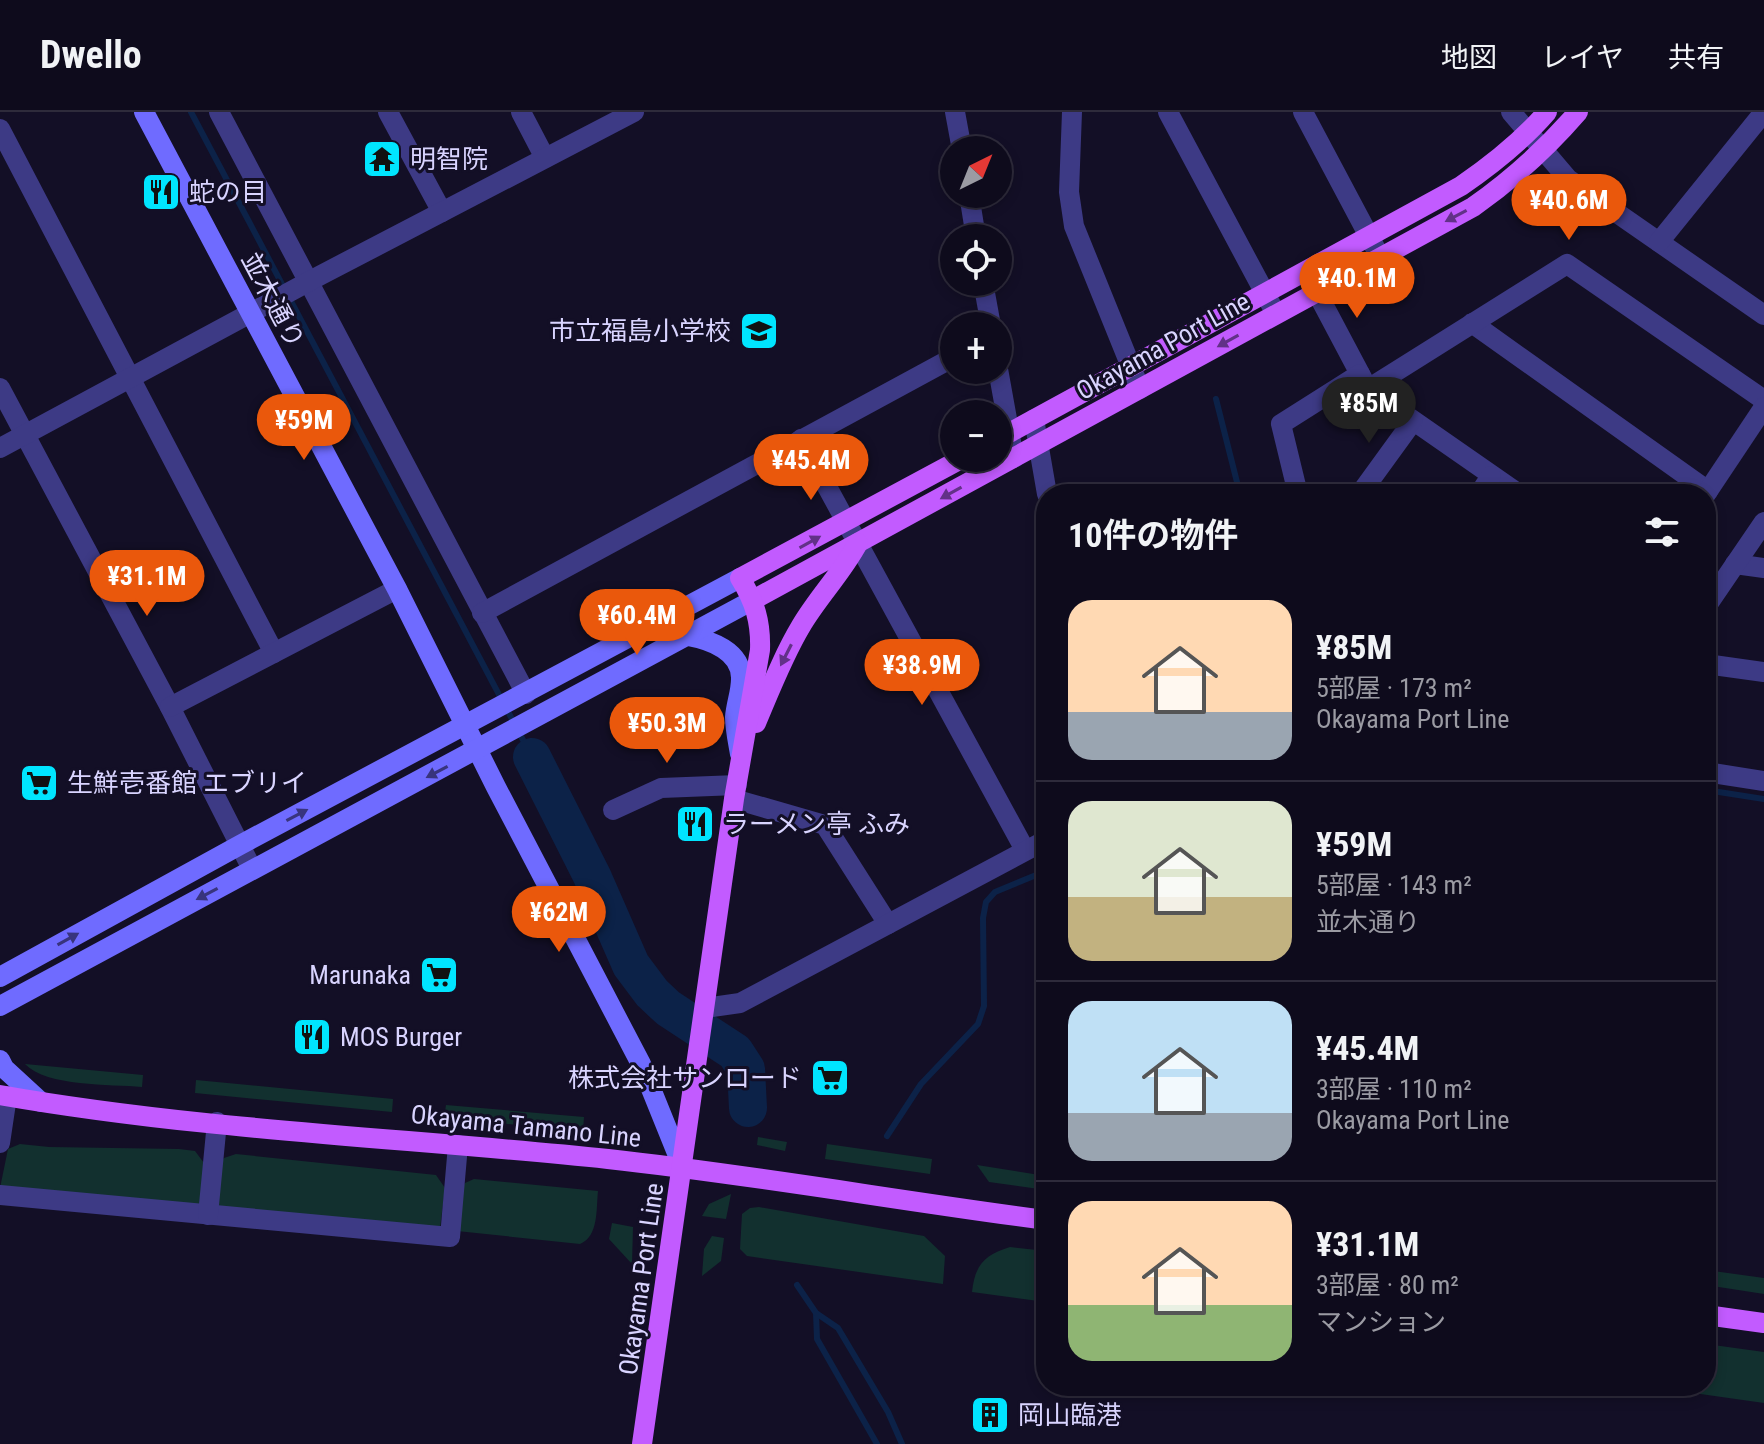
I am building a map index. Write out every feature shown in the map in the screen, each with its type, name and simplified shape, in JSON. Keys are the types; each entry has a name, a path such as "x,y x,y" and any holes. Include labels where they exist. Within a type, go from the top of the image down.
{"main road":[{"name":"Okayama Port Line","path":"1012,431 1461,186 1491,166 1529,133 1547,112"},
{"name":"Okayama Port Line","path":"753,600 1473,207 1518,175 1578,112"},
{"path":"740,578 940,470"},
{"path":"741,758 802,624 844,569 858,543"},
{"name":"Okayama Port Line","path":"642,1444 741,758 760,650 760,627 753,600 740,578"},
{"name":"Okayama Tamano Line","path":"4,1095 217,1122 683,1168 1036,1219"},
{"path":"1716,1316 1764,1323"}],"street":[{"name":"並木通り","path":"144,112 397,589 641,1064 683,1168"},
{"path":"219,112 302,286 482,613 520,697"},
{"path":"388,112 442,212"},
{"path":"521,112 545,158"},
{"path":"0,448 634,112"},
{"path":"955,112 959,136"},
{"path":"1072,112 1069,192 1074,226 1140,389"},
{"path":"1168,112 1276,314"},
{"path":"1303,112 1380,257"},
{"path":"1511,112 1568,179 1764,315"},
{"path":"1659,242 1764,112"},
{"path":"0,129 274,653"},
{"path":"1296,484 1281,424 1472,323 1567,264 1764,400"},
{"path":"1306,272 1364,382 1413,421 1503,484"},
{"path":"1472,323 1695,484"},
{"path":"482,613 940,365"},
{"path":"0,388 170,707 252,869"},
{"path":"1713,484 1764,407"},
{"path":"1034,419 1045,484"},
{"path":"1367,484 1413,421"},
{"path":"801,439 1025,850"},
{"path":"1012,454 1014,458"},
{"path":"1486,484 1491,476"},
{"path":"1716,592 1764,522"},
{"path":"1735,564 1764,568"},
{"path":"0,977 740,578"},
{"path":"170,707 397,589"},
{"path":"1,1010 252,869 753,600"},
{"path":"688,636 705,639 722,648 739,667 741,678 735,719 741,758"},
{"path":"1716,665 1764,672"},
{"path":"1716,774 1764,781"},
{"path":"613,810 661,788 736,792 825,825 888,924"},
{"path":"705,1008 740,1003 1036,845"},
{"path":"0,1060 4,1068 41,1102"},
{"path":"0,1143 4,1095"},
{"path":"208,1215 217,1122"},
{"path":"0,1195 450,1237 458,1145"}],"green space":[{"path":"25,1064 143,1075 142,1087 63,1081 48,1077"},
{"path":"196,1080 393,1099 392,1112 195,1093"},
{"path":"446,1105 584,1117 583,1131 444,1118"},
{"path":"758,1137 787,1142 785,1151 757,1145"},
{"path":"20,1144 195,1151 204,1163 201,1208 0,1188 8,1149"},
{"path":"827,1144 932,1159 930,1174 825,1159"},
{"path":"236,1154 436,1175 445,1188 440,1228 216,1209 220,1164 224,1158"},
{"path":"977,1165 1036,1174 1036,1189 989,1182"},
{"path":"474,1179 598,1191 591,1235 580,1244 457,1231 462,1188"},
{"path":"731,1194 726,1219 702,1216 709,1204"},
{"path":"759,1207 924,1236 945,1256 943,1284 747,1256 740,1249 742,1214 750,1208"},
{"path":"612,1223 633,1227 632,1264 609,1239"},
{"path":"712,1236 724,1238 721,1261 702,1276 704,1249"},
{"path":"1010,1247 1036,1250 1036,1301 972,1292 978,1268 994,1254"},
{"path":"1716,1271 1764,1278 1764,1294 1716,1287"},
{"path":"1716,1345 1764,1352 1764,1403 1715,1396"}],"waterway":[{"path":"191,112 532,757"},
{"path":"1216,399 1237,484"},
{"path":"532,757 592,876 631,965 668,1008 735,1052 746,1069 748,1108"},
{"path":"1716,792 1764,799"},
{"path":"887,1136 921,1084 978,1024 984,1006 983,918 986,902 995,892 1036,875"},
{"path":"797,1285 816,1313 817,1339 877,1444"},
{"path":"816,1313 838,1328 888,1412 902,1444"}],"place":[{"name":"明智院","path":"382,159"},
{"name":"蛇の目","path":"161,192"},
{"name":"市立福島小学校","path":"759,331"},
{"name":"生鮮壱番館 エブリイ","path":"39,783"},
{"name":"ラーメン亭 ふみ","path":"695,824"},
{"name":"Marunaka","path":"439,975"},
{"name":"MOS Burger","path":"312,1037"},
{"name":"株式会社サンロード","path":"830,1078"},
{"name":"岡山臨港","path":"990,1415"}]}
